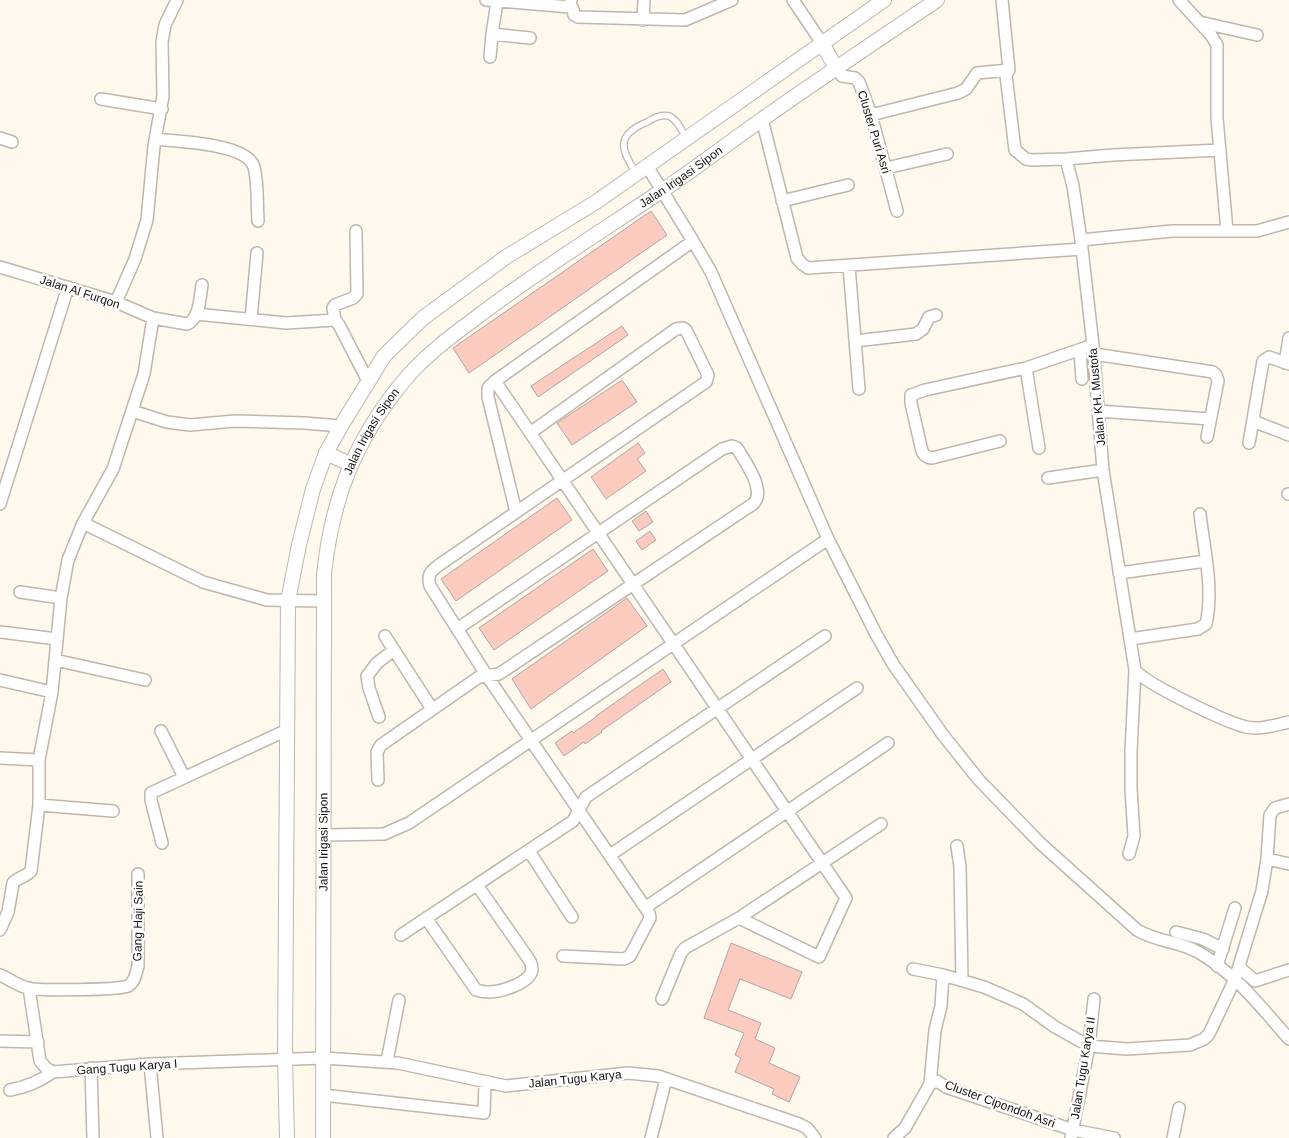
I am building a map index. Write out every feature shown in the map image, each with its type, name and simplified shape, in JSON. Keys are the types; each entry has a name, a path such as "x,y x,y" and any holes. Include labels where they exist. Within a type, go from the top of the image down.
{"street":[{"path":"116,302 135,259 147,220 156,139 162,109 162,42 164,25 177,0"},
{"path":"644,0 644,20"},
{"path":"490,57 492,1 571,4 574,15 578,17 685,20 732,0"},
{"path":"794,0 836,68"},
{"path":"287,1138 287,730 289,601 299,545 311,499 328,453 341,426 384,356 423,318 506,257 644,170 686,137 884,0"},
{"name":"Jalan Irigasi Sipon","path":"323,1138 324,1095 321,1058 325,835 322,601 328,540 349,463 402,383 440,345 506,295 937,0"},
{"path":"1002,0 1009,70 1006,75 1015,150 1026,159 1066,159 1220,150"},
{"path":"1179,0 1215,41 1217,50 1217,118 1226,231"},
{"path":"1199,22 1257,35"},
{"path":"492,34 530,38"},
{"name":"Cluster Puri Asri","path":"836,68 842,76 857,79 871,115 898,211"},
{"path":"871,115 963,90 977,73 1009,70"},
{"path":"101,100 162,109"},
{"path":"762,120 797,258 808,268 849,266 1082,244 1172,231 1257,231 1289,222"},
{"path":"0,138 12,142"},
{"path":"156,139 235,150 249,158 254,166 258,221"},
{"path":"886,168 947,154"},
{"name":"Jalan KH. Mustofa","path":"1066,159 1082,244 1094,349 1103,470 1135,670 1132,700 1131,760 1134,836 1129,854"},
{"path":"644,170 661,189 711,272 828,539 876,634 933,721 979,780 1040,843 1137,930 1149,937 1198,952 1218,966 1236,979 1289,1039"},
{"path":"782,201 848,185"},
{"path":"356,231 357,294 353,298 335,305 334,308 335,320 368,382"},
{"path":"516,512 488,397 488,388 494,381 693,241"},
{"path":"250,319 257,253"},
{"path":"849,266 859,389"},
{"name":"Jalan Al Furqon","path":"0,267 116,302 153,318 187,324 191,322 196,314"},
{"path":"202,285 196,314 286,323 335,320"},
{"path":"0,504 68,287"},
{"path":"855,341 916,334 923,329 929,317 936,315"},
{"path":"0,930 8,912 12,883 20,877 27,876 31,871 39,805 39,760 52,692 61,598 68,560 84,523 113,468 144,374 153,318"},
{"path":"530,433 676,329 683,328 686,330 707,372 706,382 516,512 429,573 428,576 430,586 487,676 646,908 650,918 628,958 563,956"},
{"path":"1249,443 1263,361 1269,357 1287,364 1289,338"},
{"path":"1000,441 927,458 922,454 911,395 925,390 1026,368 1080,350 1094,349 1210,370 1216,375 1218,381 1207,437"},
{"path":"1080,350 1082,379"},
{"path":"1026,368 1039,448"},
{"path":"494,381 846,898 819,957 739,918"},
{"path":"1098,411 1210,419"},
{"path":"132,412 167,422 190,425 235,421 341,426"},
{"path":"1253,421 1289,435"},
{"path":"378,780 378,748 432,708 479,677 499,674 756,501 759,493 758,488 737,448 732,446 722,449 457,629"},
{"path":"328,453 349,463"},
{"path":"1048,478 1103,470"},
{"path":"1130,639 1198,629 1206,624 1208,607 1206,561 1200,514"},
{"path":"84,523 203,582 254,598 322,601"},
{"path":"325,835 371,835 395,830 409,823 828,539"},
{"path":"1119,573 1206,561"},
{"path":"20,592 61,598"},
{"path":"0,632 57,639"},
{"path":"384,636 432,708"},
{"path":"401,935 574,821 586,797 825,636"},
{"path":"380,717 369,688 368,676 377,663 394,650"},
{"path":"55,660 145,680"},
{"path":"1135,670 1147,681 1202,708 1248,727 1261,728 1289,722"},
{"path":"0,680 52,692"},
{"path":"610,855 857,688"},
{"path":"162,843 150,800 151,793 287,730"},
{"path":"161,731 184,777"},
{"path":"646,908 888,742"},
{"path":"0,758 39,760"},
{"path":"913,969 943,975 984,987 1023,1004 1055,1027 1089,1046 1127,1049 1198,1042 1209,1034 1236,979 1262,891 1267,859 1270,815 1275,808 1289,804"},
{"path":"39,805 113,811"},
{"path":"662,999 681,953 685,948 739,918 881,824"},
{"path":"957,846 960,867 962,980"},
{"path":"529,851 572,917"},
{"path":"1267,859 1289,864"},
{"name":"Gang Haji Sain","path":"29,988 120,988 129,985 134,980 138,966 139,943 138,874"},
{"path":"426,918 476,990 495,992 520,984 528,977 532,969 530,960 477,885"},
{"path":"1218,966 1235,908"},
{"path":"1176,932 1203,939 1223,949"},
{"path":"1239,967 1255,981 1289,970"},
{"path":"930,1084 935,1030 941,1006 943,975"},
{"path":"0,976 29,988 40,1060 46,1068 53,1072 39,1082 10,1090"},
{"name":"Jalan Tugu Karya II","path":"1072,1134 1089,1046 1094,998"},
{"path":"386,1061 399,1000"},
{"path":"0,1041 38,1042"},
{"name":"Gang Tugu Karya I","path":"53,1072 150,1064 321,1058"},
{"name":"Jalan Tugu Karya","path":"321,1058 386,1061 506,1086 628,1074 658,1076 799,1124 807,1128 815,1138"},
{"path":"150,1064 157,1138"},
{"path":"91,1068 93,1138"},
{"path":"651,1138 666,1079"},
{"path":"324,1095 484,1114 484,1082"},
{"name":"Cluster Cipondoh Asri","path":"895,1137 905,1128 930,1084 937,1082 1072,1134 1114,1138"},
{"path":"1173,1138 1179,1108"}],"lane":[{"path":"644,170 623,151 625,136 630,131 660,116 667,116 676,121 686,137"}],"building":[{"path":"651,211 667,235 469,373 453,348"},
{"path":"622,326 628,335 538,397 531,386"},
{"path":"622,380 637,402 572,445 557,423"},
{"path":"638,443 645,453 637,459 646,471 606,499 591,477"},
{"path":"557,498 572,520 456,601 441,579"},
{"path":"646,511 653,522 639,531 632,521"},
{"path":"650,531 656,540 642,550 636,541"},
{"path":"593,549 608,571 494,650 479,628"},
{"path":"627,598 647,626 531,709 512,679"},
{"path":"663,669 671,682 585,744 584,742 564,756 555,743 572,731 573,733"},
{"path":"731,943 802,972 791,999 740,979 728,1010 761,1023 755,1039 775,1048 769,1063 800,1077 789,1102 772,1094 774,1089 735,1072 741,1058 735,1055 744,1033 704,1018"}]}
